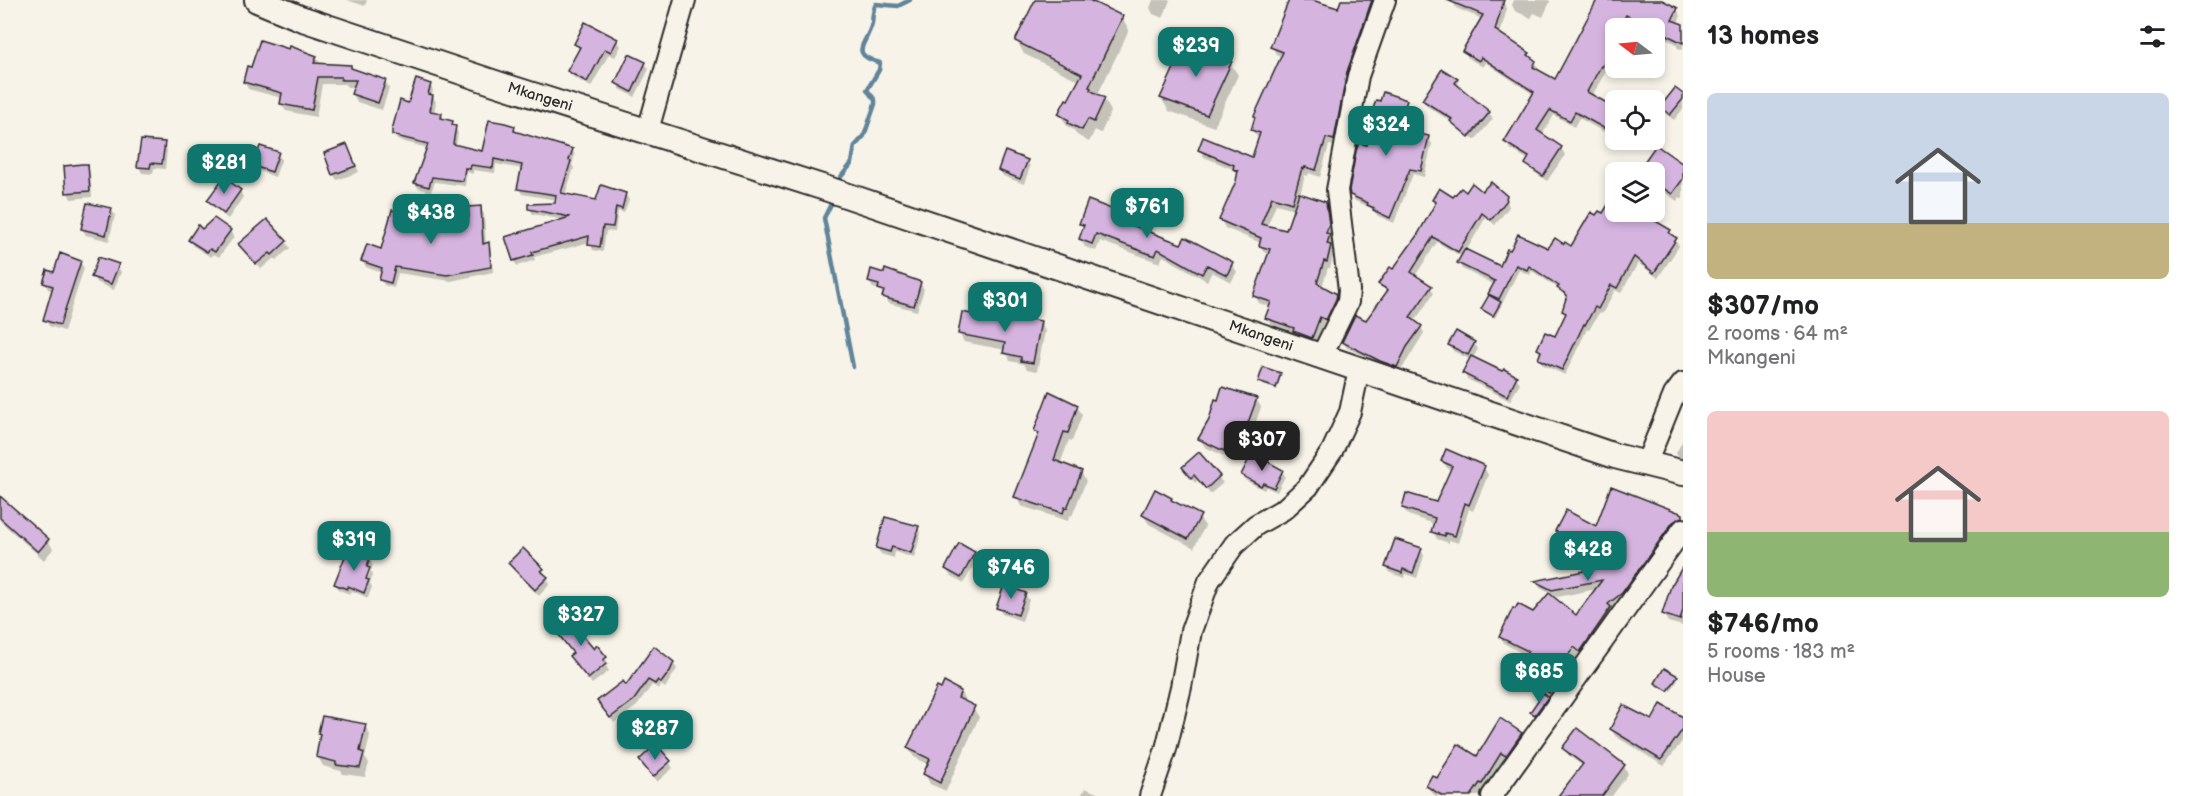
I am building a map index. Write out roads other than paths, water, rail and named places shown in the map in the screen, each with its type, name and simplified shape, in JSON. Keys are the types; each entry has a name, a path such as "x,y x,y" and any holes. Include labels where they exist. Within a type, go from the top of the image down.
{"street":[{"name":"Mkangeni","path":"258,0 299,9 498,84 648,130 832,191 1615,456 1683,473"},
{"path":"648,130 685,0"},
{"path":"1321,357 1348,302 1349,290 1337,190 1358,76 1384,0"},
{"path":"1149,796 1168,739 1181,687 1191,631 1209,581 1234,545 1256,525 1284,509 1308,487 1332,451 1350,412 1359,370"},
{"path":"1646,464 1674,395 1683,383"},
{"path":"1492,796 1683,529"}],"waterway":[{"path":"837,186 840,178 852,163 855,146 864,136 875,104 875,100 867,90 879,70 880,63 864,56 862,52 870,31 873,11 876,4 898,6 910,0"},
{"path":"833,200 824,218 853,367"}]}
